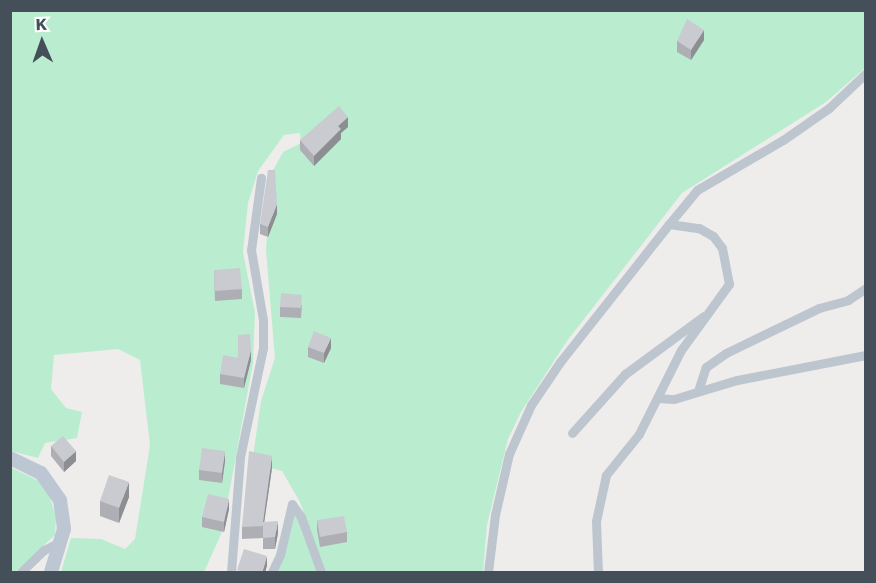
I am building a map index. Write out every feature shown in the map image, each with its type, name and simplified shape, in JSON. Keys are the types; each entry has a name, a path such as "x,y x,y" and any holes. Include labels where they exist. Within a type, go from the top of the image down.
{"street":[{"path":"489,573 495,515 509,454 523,419 560,362 697,190 783,140 829,108 866,73"},
{"path":"231,573 240,457 263,348 263,320 251,250 261,178"},
{"path":"598,573 596,521 601,487 612,465 639,434 681,350 729,284 722,248 713,236 699,228 669,224"},
{"path":"698,392 706,368 726,353 819,308 848,300 866,288"},
{"path":"572,433 625,374 710,312"},
{"path":"658,398 674,399 737,380 866,355"},
{"path":"10,458 41,473 57,491 63,510 62,541 51,573"},
{"path":"272,573 292,504 301,516 321,573"},
{"path":"21,573 44,550 62,541"}],"green space":[{"path":"11,11 865,11 865,68 826,102 682,193 567,341 521,412 508,439 487,525 483,572 325,572 300,502 282,471 252,463 261,401 275,358 266,250 271,174 283,152 301,143 300,133 284,135 258,171 248,203 243,252 255,313 253,363 222,532 204,572 61,572 71,538 101,539 125,549 135,539 150,445 140,360 118,349 54,355 51,389 66,408 82,412 77,438 45,443 38,458 11,451"},
{"path":"10,467 37,480 48,491 56,517 55,535 15,572 10,572"},
{"path":"290,515 296,515 317,572 277,572 286,550"}],"building":[{"path":"687,19 704,30 691,50 677,41"},
{"path":"339,106 348,117 338,126 341,129 314,156 300,140"},
{"path":"268,170 275,170 277,204 268,227 260,224"},
{"path":"240,268 242,289 215,291 214,270"},
{"path":"281,293 302,295 301,308 280,307"},
{"path":"314,331 331,338 324,353 308,347"},
{"path":"250,334 251,350 244,378 220,374 223,355 238,358 238,335"},
{"path":"63,436 76,451 64,462 51,446"},
{"path":"202,448 225,451 222,473 199,470"},
{"path":"249,451 272,456 263,522 278,521 275,537 263,538 263,526 242,527"},
{"path":"109,475 129,482 119,508 100,501"},
{"path":"208,494 229,499 224,522 202,517"},
{"path":"344,516 347,532 320,537 317,520"},
{"path":"244,549 267,556 262,573 237,570"}]}
